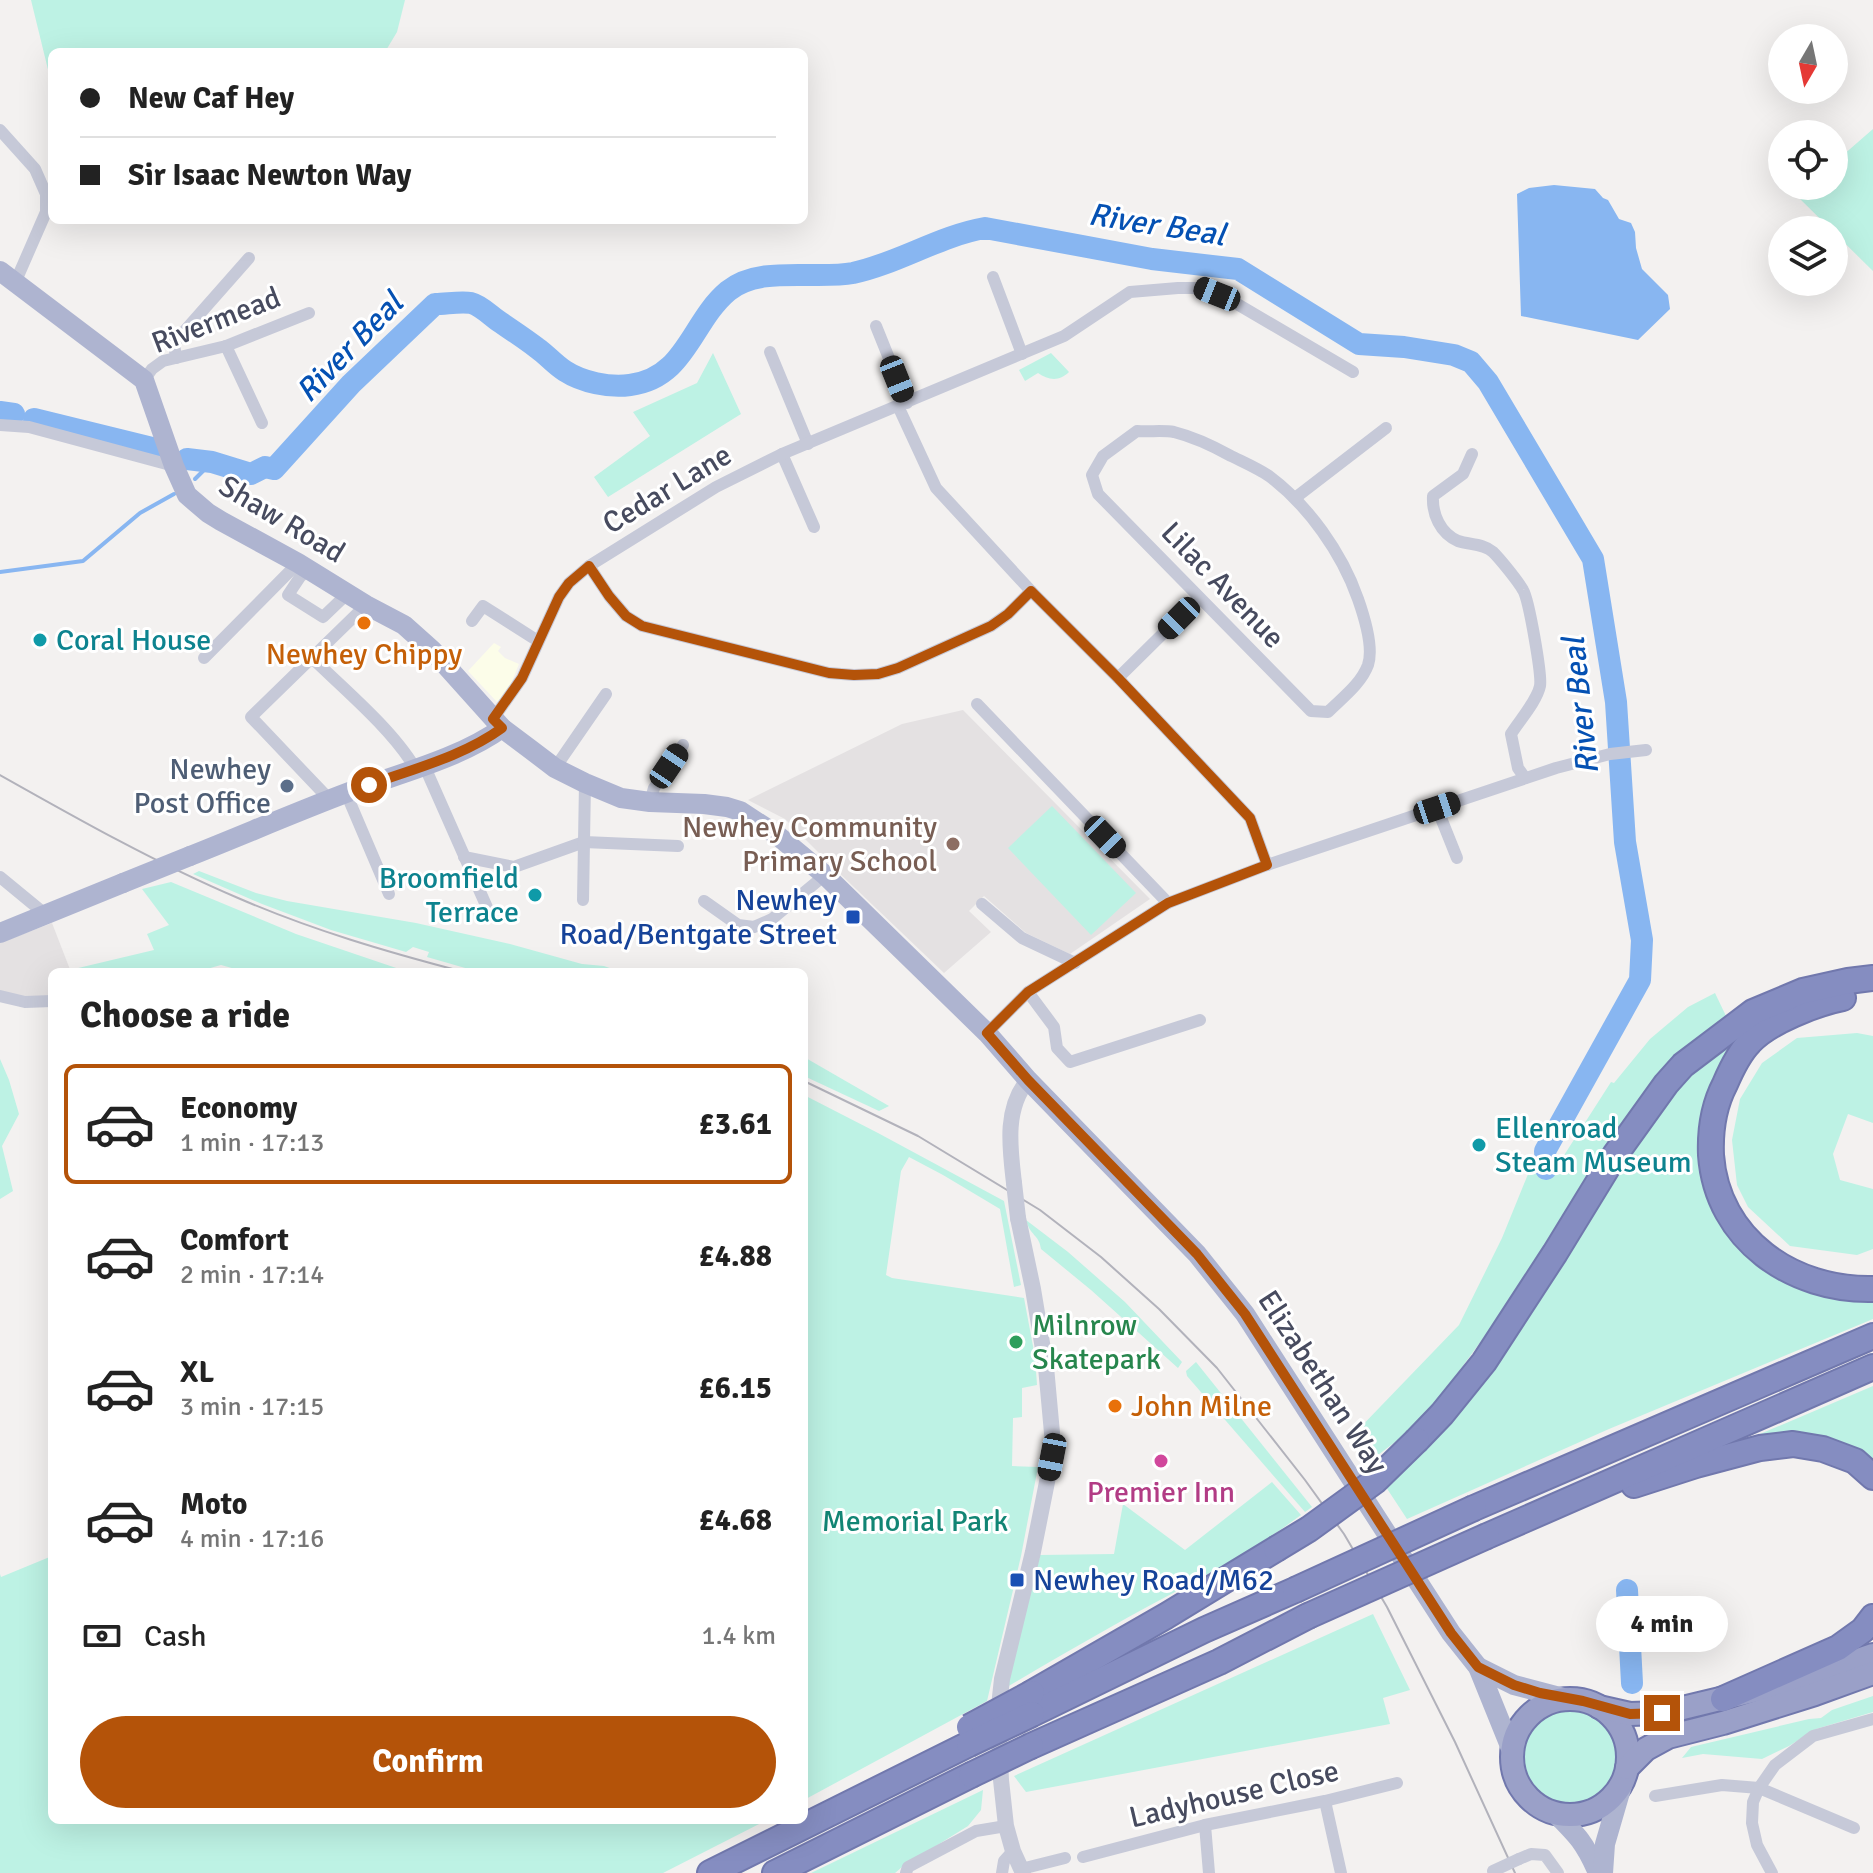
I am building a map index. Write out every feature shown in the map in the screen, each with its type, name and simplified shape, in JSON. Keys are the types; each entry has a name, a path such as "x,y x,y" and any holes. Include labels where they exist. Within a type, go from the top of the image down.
{"highway":[{"path":"1032,1703 1309,1529 1375,1481 1417,1440 1484,1362 1615,1155 1683,1065 1753,1012 1803,991 1873,978"},
{"path":"1873,993 1824,1001 1776,1023 1750,1042 1719,1095 1711,1139 1714,1178 1720,1194 1728,1213 1750,1242 1774,1263 1805,1279 1847,1289 1873,1289"},
{"path":"808,1823 1032,1703 1873,1336"},
{"path":"775,1873 1031,1746 1219,1662 1308,1616 1512,1523 1873,1367"},
{"path":"1512,1523 1696,1465 1793,1444 1823,1449 1855,1461 1873,1477"},
{"path":"1723,1699 1838,1648 1868,1624"},
{"path":"1873,1655 1803,1679 1662,1713 1630,1714 1567,1699 1551,1702 1530,1715 1516,1735 1512,1751 1513,1767 1527,1797 1540,1807 1555,1813 1587,1813 1614,1796 1625,1775 1646,1749 1668,1737 1736,1719 1873,1673"},
{"path":"1598,1706 1610,1715 1626,1739 1628,1754 1625,1775"},
{"path":"710,1873 807,1824"}],"main road":[{"path":"7,277 144,380"},
{"name":"Shaw Road","path":"144,380 187,495 208,513 404,625 432,650 498,723 555,768 621,798 704,804 740,811 777,835 825,875"},
{"path":"0,933 475,744 489,737 498,723"},
{"name":"Elizabethan Way","path":"825,875 987,1033 1028,1080 1197,1254 1245,1314 1451,1633 1478,1667 1512,1751"},
{"name":"Elizabethan Way","path":"1478,1667 1514,1685 1567,1699"},
{"path":"1601,1873 1605,1844 1625,1775"},
{"path":"1555,1813 1581,1839 1601,1873"}],"street":[{"path":"0,130 35,169 46,194 47,219 7,277"},
{"path":"176,358 174,343 249,258"},
{"path":"993,277 1022,354"},
{"name":"Cedar Lane","path":"498,723 564,590 589,566 716,487 782,454 1064,336 1130,292 1201,288 1232,301 1353,372"},
{"name":"Rivermead","path":"144,380 163,361 226,346 309,313"},
{"path":"876,326 936,488 1250,818 1267,865"},
{"path":"226,346 262,423"},
{"path":"770,352 808,444"},
{"path":"0,425 29,427 174,466"},
{"path":"1295,498 1386,428"},
{"name":"Lilac Avenue","path":"1137,431 1172,432 1210,444 1266,475 1295,498 1338,554 1353,584 1368,637 1368,665 1358,682 1328,712 1311,711 1098,494 1092,475 1103,456 1137,431"},
{"path":"782,454 814,527"},
{"path":"1472,454 1463,474 1433,496 1432,510 1443,531 1458,541 1491,550 1524,591 1534,635 1540,685 1511,734 1518,768 1525,778"},
{"path":"303,566 288,595 306,607 323,617 347,594"},
{"path":"204,658 303,566"},
{"path":"589,566 626,616 642,626 829,673 854,675 878,674 898,668 991,626 1031,591"},
{"path":"1118,678 1199,598"},
{"path":"366,605 251,717 338,796 389,894"},
{"path":"472,621 483,606 538,641"},
{"path":"311,657 420,767 489,912"},
{"path":"555,768 606,694"},
{"path":"977,704 1168,903"},
{"path":"650,802 654,788 683,745"},
{"path":"987,1033 1028,992 1168,903 1267,865 1556,768 1610,754 1646,750"},
{"path":"583,900 585,783"},
{"path":"1437,808 1457,858"},
{"path":"464,857 514,867 584,842 678,846"},
{"path":"704,901 738,925 754,927 772,919 825,875"},
{"path":"0,877 45,914"},
{"path":"982,904 1022,938 1075,963"},
{"path":"1028,992 1054,1027 1057,1048 1070,1062 1200,1020"},
{"path":"0,996 25,1002 48,1001"},
{"path":"1028,1080 1016,1099 1010,1147 1018,1218 1046,1367 1053,1444 1036,1538 1002,1679 998,1715 1001,1780 1006,1826 1022,1871 1065,1858"},
{"path":"1772,1873 1757,1845 1752,1823 1753,1802 1759,1788 1775,1765 1813,1736 1873,1719"},
{"name":"Ladyhouse Close","path":"1083,1857 1205,1825 1397,1783"},
{"path":"1655,1796 1722,1785 1759,1788 1854,1828"},
{"path":"1325,1801 1341,1873"},
{"path":"1205,1825 1209,1873"},
{"path":"906,1873 908,1867 976,1831 1006,1826"},
{"path":"1002,1873 1004,1861 1013,1851"},
{"path":"1493,1871 1531,1854 1545,1855 1558,1873"}],"shaded area":[{"path":"494,643 501,647 498,651 505,658 519,664 508,691 497,702 468,671"},
{"name":"Newhey Community Primary School","path":"963,710 1150,899 1070,954 1026,933 984,896 969,911 991,932 944,973 785,819 748,800 902,724"},
{"path":"52,923 69,968 48,968 48,996 23,997 0,992 0,943"}],"green space":[{"path":"31,0 405,0 397,32 387,48 48,48 48,70"},
{"path":"1873,129 1873,271 1848,246 1848,216 1817,216 1801,200 1848,200 1848,151"},
{"path":"713,353 741,414 608,497 594,477 650,436 633,412 697,383"},
{"path":"1051,353 1069,372 1054,379 1038,373 1025,381 1019,370"},
{"path":"1052,806 1136,893 1091,935 1008,848"},
{"path":"199,871 256,893 287,901 416,923 610,968 465,968 427,957 429,952 413,947 406,952 331,930 193,874"},
{"path":"171,882 296,934 396,968 232,968 221,965 210,968 78,968 154,950 147,934 169,925 142,889"},
{"path":"1715,993 1726,1016 1687,1046 1654,1081 1608,1143 1503,1311 1446,1389 1407,1433 1370,1461 1354,1434 1459,1325 1502,1238 1537,1152 1539,1170 1552,1174 1611,1082 1614,1083 1650,1039 1688,1007"},
{"path":"1745,1030 1709,1112 1741,1242 1873,1294 1873,1319 1609,1429 1407,1519 1382,1481 1661,1107 1694,1070"},
{"path":"1857,1033 1873,1036 1873,1123 1848,1114 1833,1154 1840,1180 1873,1189 1873,1249 1857,1255 1790,1246 1748,1207 1737,1185 1732,1140 1740,1099 1762,1063 1797,1038"},
{"path":"0,1059 19,1114 2,1146 13,1191 0,1199"},
{"path":"808,1059 889,1106 879,1111 808,1078"},
{"name":"Memorial Park","path":"808,1097 1004,1201 1021,1285 1014,1287 1000,1209 909,1157 901,1171 886,1275 1024,1298 1037,1385 1022,1388 1022,1417 1013,1418 1012,1466 1038,1467 987,1701 808,1798"},
{"path":"1026,1220 1125,1302 1182,1362 1178,1368 1041,1249"},
{"path":"1196,1362 1312,1507 1305,1512 1187,1376 1186,1371"},
{"path":"1873,1386 1873,1471 1847,1451 1699,1460"},
{"path":"1272,1482 1301,1515 1231,1561 1007,1687 1040,1555 1114,1554 1123,1504 1185,1550"},
{"path":"48,1558 48,1824 759,1824 663,1873 0,1873 0,1574 1,1577"},
{"path":"1373,1614 1410,1690 1383,1698 1390,1724 1026,1792 1014,1776"},
{"path":"1873,1696 1873,1712 1816,1729 1762,1759 1703,1754 1682,1758 1691,1747 1821,1718 1832,1710"},
{"path":"1570,1711 1588,1714 1603,1725 1614,1740 1617,1758 1614,1776 1603,1791 1588,1802 1570,1805 1552,1802 1537,1791 1526,1776 1523,1758 1526,1740 1537,1725 1552,1714"},
{"path":"983,1790 981,1810 968,1826 895,1873 811,1873"}],"water":[{"path":"1554,185 1595,189 1608,200 1619,219 1631,223 1642,269 1668,295 1670,309 1638,340 1521,316 1517,194 1529,188"}],"waterway":[{"name":"River Beal","path":"187,459 212,462 251,474 265,467 274,469 351,384 435,304 474,304 572,375 605,385 630,385 664,372 686,347 715,304 741,283 772,276 853,273 951,237 985,228 1152,259 1238,269 1359,344 1454,355 1471,362 1488,382 1593,559 1616,702 1625,842 1642,940 1640,980 1545,1151 1546,1169"},
{"name":"River Beal","path":"0,412 14,414"},
{"name":"River Beal","path":"34,419 156,449"},
{"path":"195,479 212,462"},
{"path":"0,572 83,561 140,513 174,494"},
{"name":"River Beal","path":"1627,1590 1632,1683"}],"tram line":[{"path":"0,775 147,855 238,898 350,940 450,968"},
{"path":"808,1083 918,1136 1040,1210 1101,1257 1159,1309 1217,1368 1344,1534 1387,1607 1455,1742 1515,1873"}],"place":[{"name":"Newhey Chippy","path":"364,623"},
{"name":"Coral House","path":"40,640"},
{"name":"Newhey Post Office","path":"287,786"},
{"name":"Newhey Community Primary School","path":"953,844"},
{"name":"Broomfield Terrace","path":"535,895"},
{"name":"Newhey Road/Bentgate Street","path":"853,917"},
{"name":"Ellenroad Steam Museum","path":"1479,1145"},
{"name":"Milnrow Skatepark","path":"1016,1342"},
{"name":"John Milne","path":"1115,1406"},
{"name":"Premier Inn","path":"1161,1461"},
{"name":"Newhey Road/M62","path":"1017,1580"}],"route":[{"path":"369,785 465,748 502,728 493,719 522,678 559,597 569,583 589,566 626,616 642,626 829,673 854,675 878,674 898,668 991,626 1031,591 1250,818 1267,865 1168,903 1028,992 987,1033 1028,1080 1197,1254 1245,1314 1451,1633 1478,1667 1514,1685 1540,1693 1630,1714 1662,1713"}]}
